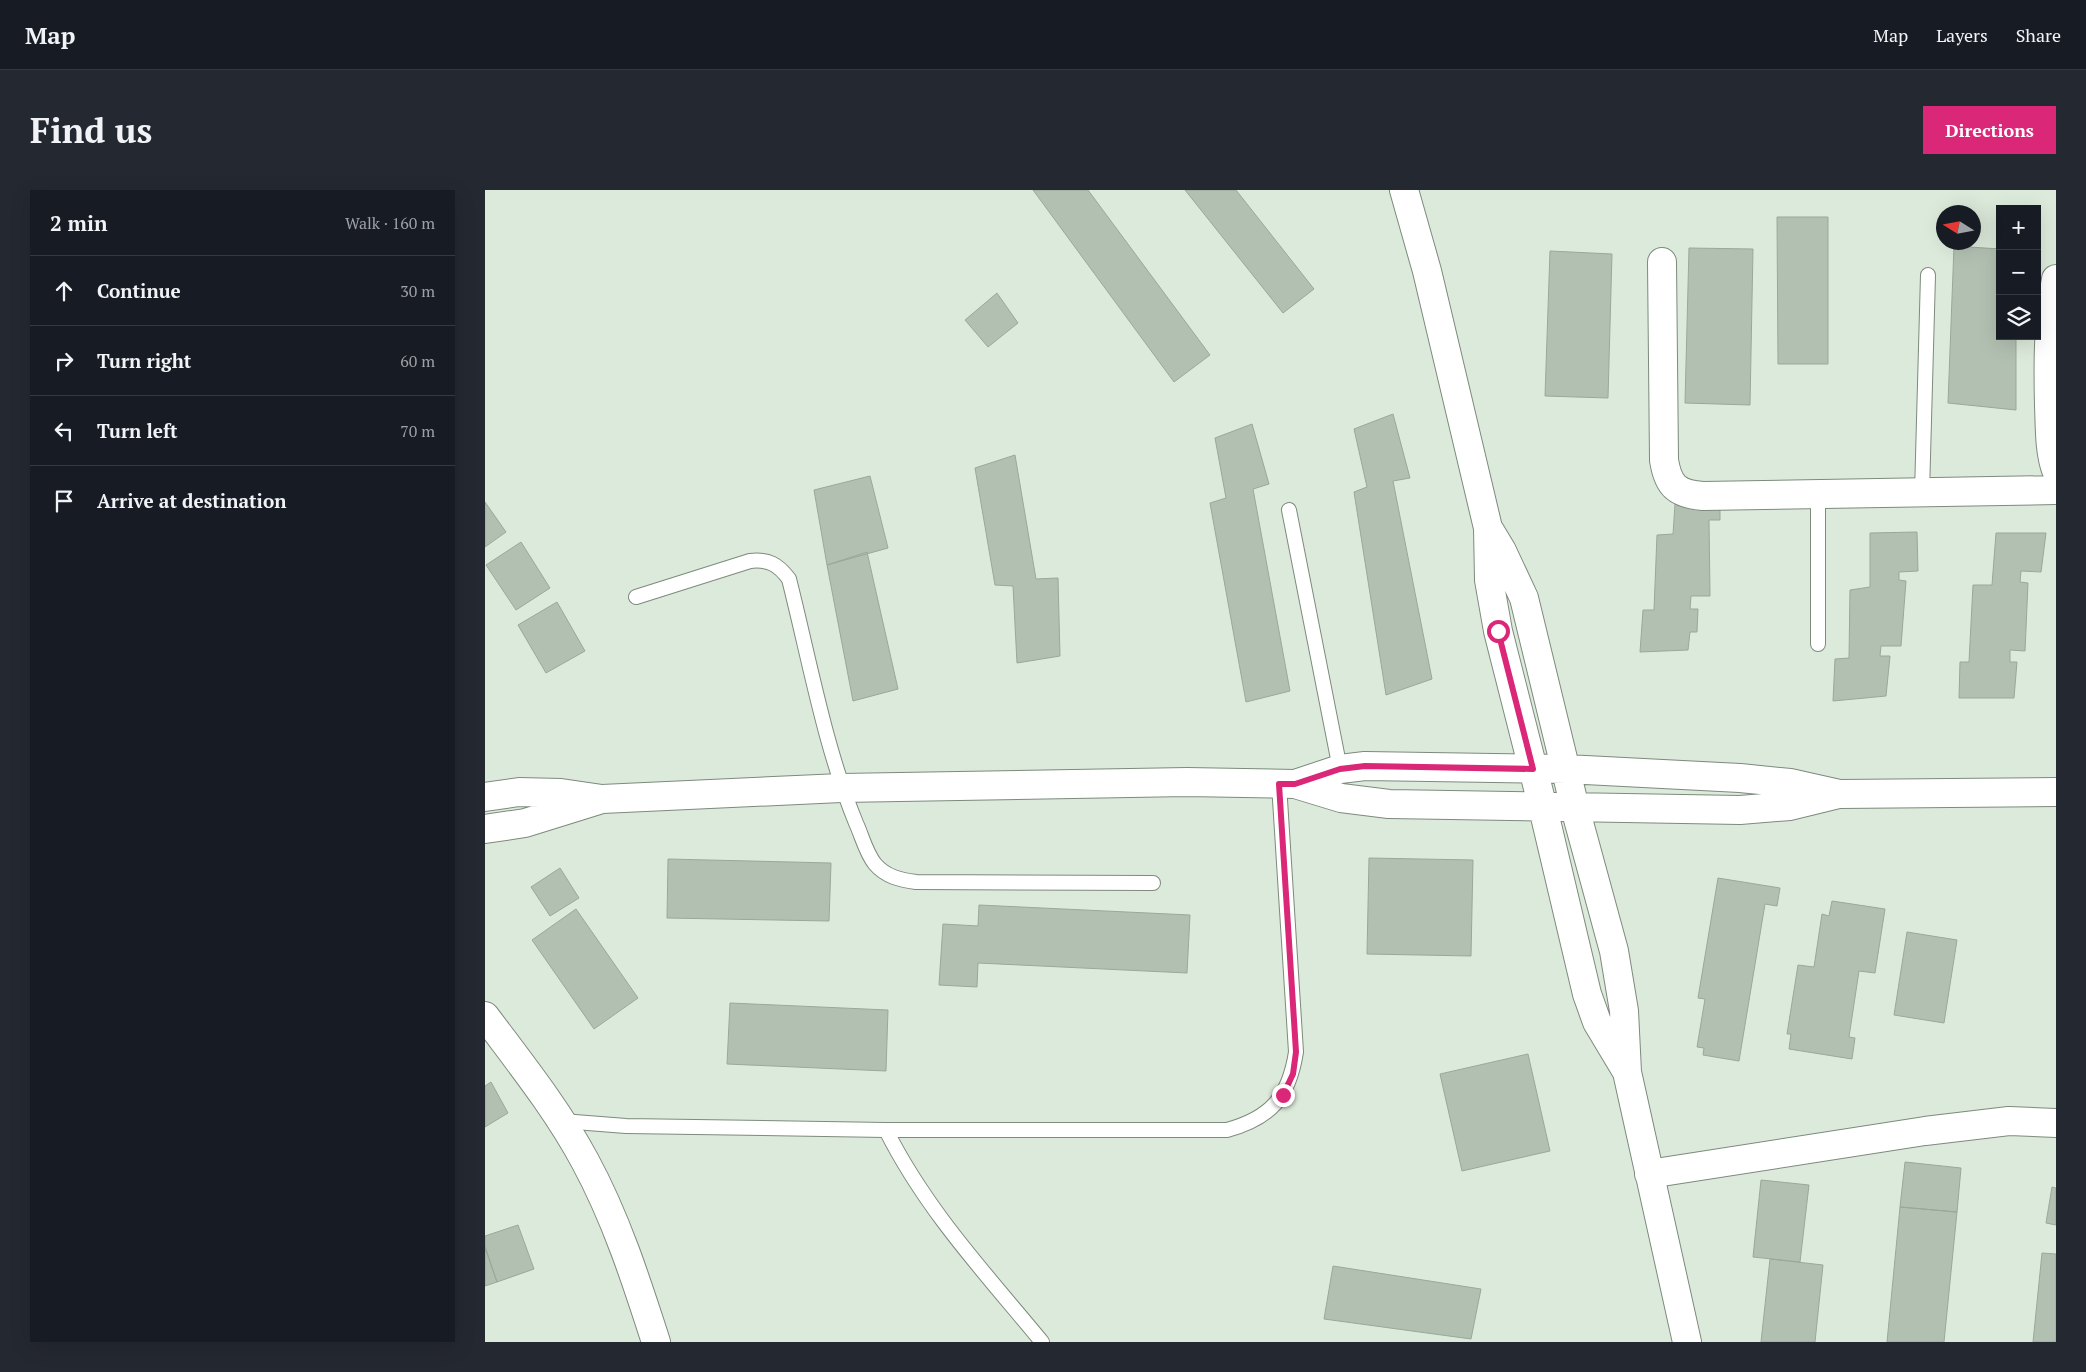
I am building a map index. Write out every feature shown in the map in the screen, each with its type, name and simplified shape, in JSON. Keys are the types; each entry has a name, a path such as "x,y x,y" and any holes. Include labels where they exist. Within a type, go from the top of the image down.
{"street":[{"path":"1404,190 1427,271 1488,528 1489,580 1493,606 1587,994 1597,1022 1627,1072"},
{"path":"1662,262 1664,460 1666,475 1674,488 1687,495 1703,496 2056,490"},
{"path":"2056,280 2048,358 2050,429 2053,461 2056,470"},
{"path":"1488,528 1502,551 1524,598 1575,808 1620,980 1627,1042 1627,1072 1687,1342"},
{"path":"1287,784 1340,769 1365,766 1566,769 1765,780 1790,783 1839,794 2056,792"},
{"path":"485,797 519,792 540,792 602,799 841,788 1187,782 1287,784 1365,802 1543,808 1765,809 1790,806 1839,794"},
{"path":"485,829 525,823 564,813 602,799"},
{"path":"485,1016 561,1121 605,1202 623,1244 656,1342"},
{"path":"1649,1174 1925,1131 2009,1121 2056,1123"}],"lane":[{"path":"1922,493 1928,276"},
{"path":"1818,495 1818,644"},
{"path":"1289,510 1340,769"},
{"path":"636,597 749,561 761,560 773,563 782,569 789,579 841,788 875,864 887,874 901,880 916,882 1153,883"},
{"path":"561,1121 626,1126 886,1130 1227,1130 1249,1124 1268,1112 1283,1095 1293,1074 1296,1052 1287,784"},
{"path":"886,1130 900,1158 934,1212 1042,1342"}],"building":[{"path":"1033,190 1088,190 1210,355 1174,382"},
{"path":"1185,190 1236,190 1314,289 1283,313"},
{"path":"1777,217 1828,217 1828,364 1778,364"},
{"path":"1689,248 1753,249 1750,405 1685,403"},
{"path":"1996,249 1996,340 2016,340 2016,410 1948,403 1954,250"},
{"path":"1550,251 1612,254 1608,398 1545,396"},
{"path":"997,293 1018,323 988,347 965,320"},
{"path":"1393,414 1410,478 1393,481 1432,679 1386,695 1354,492 1367,487 1354,429"},
{"path":"1252,424 1269,484 1253,489 1290,691 1246,702 1210,503 1226,498 1215,438"},
{"path":"1015,455 1036,579 1058,578 1060,656 1017,663 1013,586 995,585 975,468"},
{"path":"870,476 888,548 827,565 814,490"},
{"path":"1720,487 1720,520 1709,520 1710,596 1691,596 1690,609 1698,609 1697,632 1690,632 1688,650 1640,652 1643,610 1654,610 1657,535 1673,534 1676,489"},
{"path":"485,502 506,532 485,547"},
{"path":"1917,532 1918,571 1899,572 1899,580 1906,581 1901,646 1881,646 1880,656 1890,656 1886,696 1833,701 1835,659 1849,658 1850,590 1870,587 1870,533"},
{"path":"1996,533 2046,533 2041,572 2021,571 2020,582 2028,583 2025,651 2010,650 2010,662 2017,662 2014,698 1959,698 1960,662 1969,662 1973,585 1992,585"},
{"path":"521,542 550,588 516,610 486,565"},
{"path":"867,552 898,689 853,701 827,565"},
{"path":"557,602 585,651 546,673 518,625"},
{"path":"1369,858 1473,860 1471,956 1367,954"},
{"path":"668,859 831,863 829,921 667,918"},
{"path":"560,868 579,898 550,916 531,887"},
{"path":"1718,878 1780,888 1777,906 1765,904 1739,1061 1703,1055 1704,1048 1697,1047 1705,999 1698,998"},
{"path":"1832,901 1885,909 1875,973 1859,971 1849,1037 1855,1038 1852,1059 1789,1049 1791,1034 1787,1034 1798,965 1814,967 1822,914 1829,916"},
{"path":"979,905 1190,915 1187,973 978,963 977,987 939,985 943,924 978,926"},
{"path":"576,909 638,998 594,1029 532,940"},
{"path":"1907,932 1957,940 1944,1023 1894,1015"},
{"path":"730,1003 888,1010 886,1071 727,1064"},
{"path":"1528,1054 1550,1151 1462,1171 1440,1074"},
{"path":"491,1082 508,1113 485,1127 485,1086"},
{"path":"1905,1162 1961,1168 1957,1212 1900,1207"},
{"path":"1761,1180 1809,1185 1800,1262 1753,1257"},
{"path":"2052,1187 2056,1188 2056,1225 2046,1223"},
{"path":"1900,1207 1957,1212 1944,1342 1887,1342"},
{"path":"518,1225 534,1269 497,1282 485,1246 485,1236"},
{"path":"485,1248 497,1282 485,1286"},
{"path":"2042,1253 2056,1254 2056,1342 2033,1342"},
{"path":"1770,1259 1823,1265 1815,1342 1761,1342"},
{"path":"1333,1266 1481,1289 1471,1339 1324,1319"}],"route":[{"path":"1283,1095 1293,1074 1296,1052 1279,784 1295,784 1317,775 1340,769 1365,766 1533,769 1498,631"}]}
